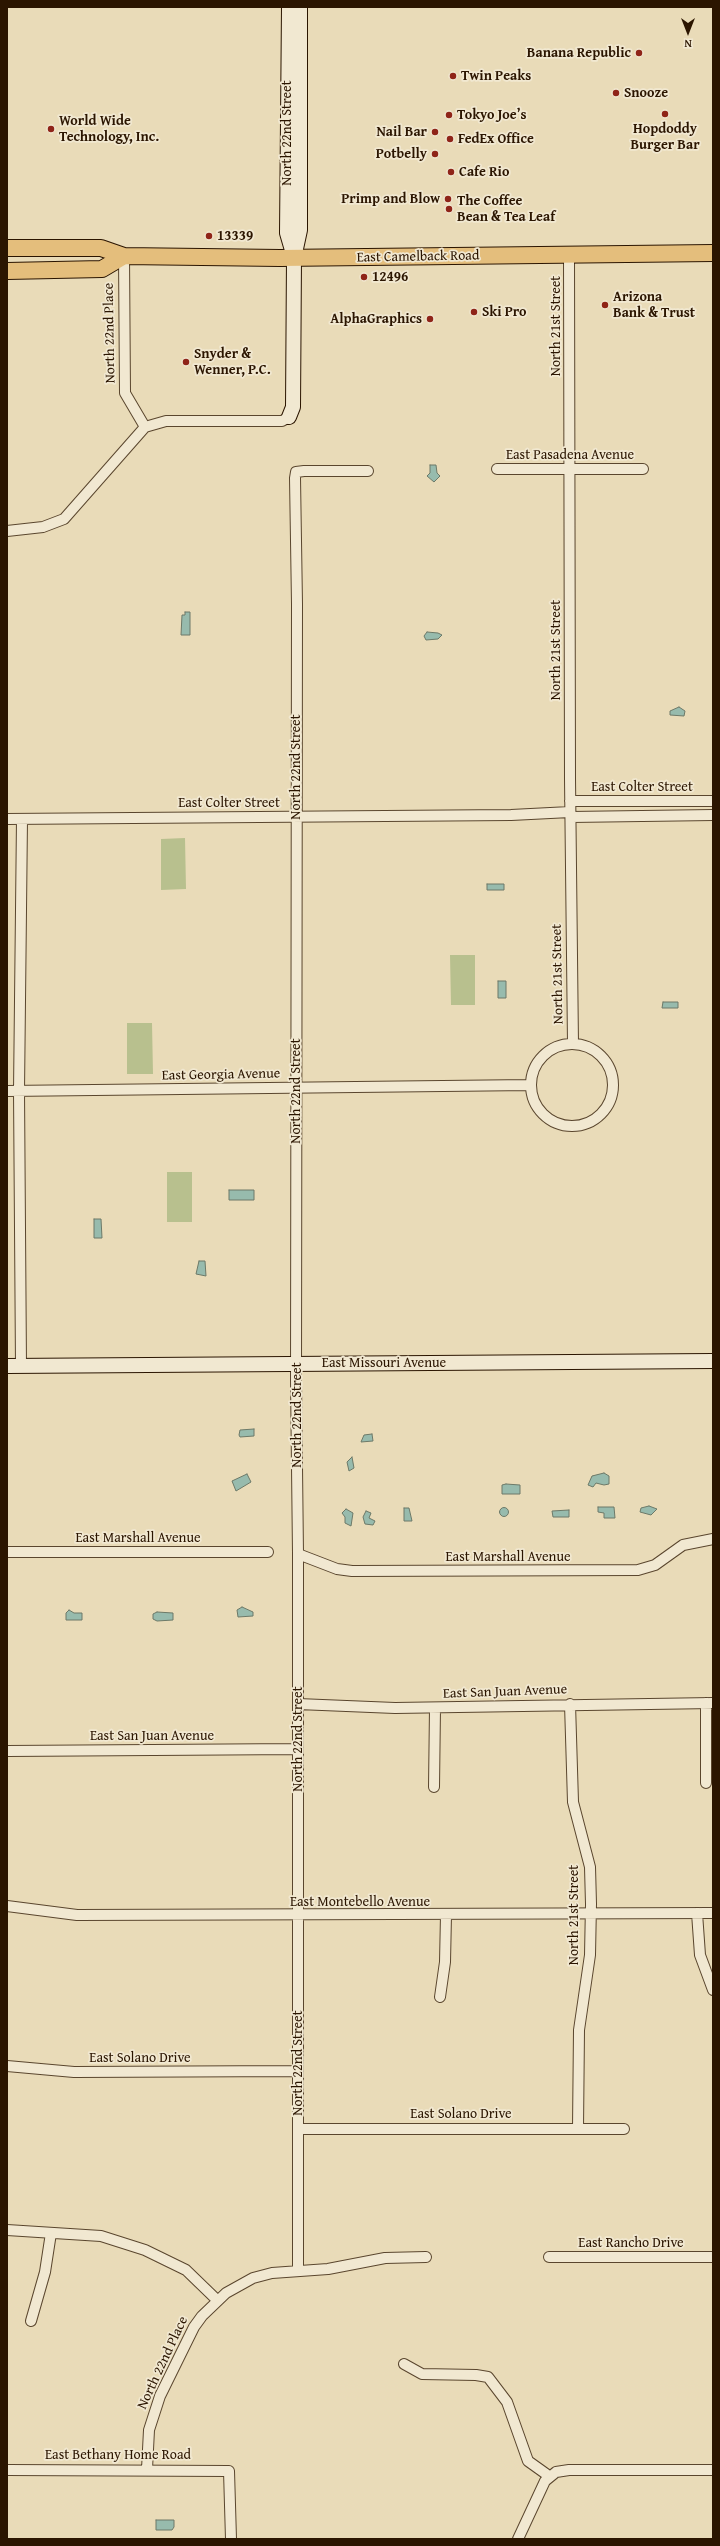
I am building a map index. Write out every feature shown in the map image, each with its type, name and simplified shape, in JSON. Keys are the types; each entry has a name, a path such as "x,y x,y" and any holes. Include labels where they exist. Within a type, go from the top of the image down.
{"main road":[{"name":"East Camelback Road","path":"7,248 101,248 124,256 294,258 569,256 713,253"},
{"path":"7,271 102,269 124,256"}],"street":[{"name":"North 22nd Street","path":"288,7 294,157"},
{"name":"North 22nd Street","path":"290,417 293,407 294,258 287,233 294,157 300,7"},
{"name":"North 22nd Place","path":"124,256 125,393 145,427"},
{"name":"North 21st Street","path":"569,256 570,814 573,1044"},
{"path":"7,531 43,527 64,519 145,427 166,421 282,421 290,417"},
{"name":"East Pasadena Avenue","path":"497,469 642,469"},
{"name":"North 22nd Street","path":"298,2271 296,472 368,471"},
{"name":"East Colter Street","path":"570,801 713,801"},
{"name":"East Colter Street","path":"7,818 570,814 713,815"},
{"path":"21,1366 19,1091 22,818"},
{"path":"573,1044 586,1046 598,1053 607,1064 612,1076 613,1090 609,1103 601,1114 590,1122 576,1126 556,1122 540,1111 533,1099 530,1086 532,1072 538,1061 548,1051 560,1045 573,1044"},
{"name":"East Georgia Avenue","path":"7,1091 530,1086"},
{"name":"East Missouri Avenue","path":"7,1366 713,1361"},
{"name":"East Marshall Avenue","path":"298,1554 337,1569 352,1571 638,1570 655,1565 672,1551 683,1546 713,1539"},
{"name":"East Marshall Avenue","path":"7,1552 268,1552"},
{"path":"706,1783 710,1703"},
{"name":"East San Juan Avenue","path":"298,1704 435,1708 570,1704 710,1703"},
{"name":"North 21st Street","path":"570,1704 573,1802 590,1867 591,1914 590,1955 579,2030 578,2128"},
{"path":"434,1786 435,1708"},
{"name":"East San Juan Avenue","path":"7,1751 298,1749"},
{"name":"East Montebello Avenue","path":"7,1906 77,1915 298,1916 713,1913"},
{"path":"697,1913 700,1955 713,1990"},
{"path":"440,1997 445,1957 446,1915"},
{"name":"East Solano Drive","path":"7,2066 74,2072 298,2071"},
{"name":"East Solano Drive","path":"298,2130 624,2129"},
{"path":"7,2230 101,2236 145,2250 186,2270 217,2300 253,2278 272,2273 328,2269 386,2258 426,2258"},
{"path":"31,2321 46,2272 51,2233"},
{"name":"East Rancho Drive","path":"549,2258 713,2257"},
{"name":"North 22nd Place","path":"147,2469 149,2430 160,2396 194,2327 217,2300"},
{"path":"404,2364 422,2374 476,2375 488,2377 507,2402 528,2462 549,2476"},
{"name":"East Bethany Home Road","path":"7,2470 147,2469 229,2471 231,2539"},
{"path":"518,2539 549,2476 569,2470 713,2470"}],"green space":[{"path":"185,838 186,889 161,890 161,839"},
{"path":"450,955 475,955 475,1005 451,1005"},
{"path":"127,1023 152,1023 153,1074 127,1074"},
{"path":"167,1172 192,1172 192,1222 167,1222"}],"shaded area":[{"path":"430,465 436,465 437,473 440,476 434,482 427,476 430,473"},
{"path":"185,612 190,612 190,635 181,635 182,615 185,615"},
{"path":"427,632 442,635 438,639 426,640 424,636"},
{"path":"679,707 685,711 684,716 670,715 670,711"},
{"path":"487,884 504,884 504,890 487,890"},
{"path":"498,981 506,981 506,998 498,998"},
{"path":"663,1002 678,1002 678,1008 662,1008"},
{"path":"229,1190 254,1190 254,1200 229,1200"},
{"path":"94,1219 101,1219 102,1238 94,1238"},
{"path":"199,1261 205,1261 206,1276 196,1274"},
{"path":"254,1429 254,1436 240,1437 239,1435 240,1430"},
{"path":"372,1434 373,1441 361,1442 364,1435"},
{"path":"352,1457 354,1468 349,1471 347,1462"},
{"path":"604,1473 609,1476 609,1484 604,1485 596,1483 593,1487 588,1485 592,1476"},
{"path":"247,1474 251,1482 236,1491 232,1481"},
{"path":"502,1485 520,1485 520,1494 502,1494"},
{"path":"649,1506 657,1509 651,1515 640,1512 641,1508"},
{"path":"504,1507 509,1512 504,1517 499,1512"},
{"path":"598,1507 614,1507 615,1518 604,1518 604,1513 598,1512"},
{"path":"404,1508 409,1508 412,1521 404,1521"},
{"path":"346,1509 353,1513 351,1526 345,1523 345,1517 342,1513"},
{"path":"569,1510 569,1517 553,1517 552,1511"},
{"path":"366,1511 371,1513 369,1518 375,1521 373,1525 365,1524 363,1517"},
{"path":"242,1607 253,1612 253,1616 238,1617 237,1610"},
{"path":"69,1610 74,1613 82,1613 82,1620 66,1620 66,1613"},
{"path":"157,1612 173,1613 173,1620 157,1621 153,1619 153,1614"},
{"path":"156,2520 174,2520 174,2527 172,2530 156,2530"}],"place":[{"name":"Banana Republic","path":"639,53"},
{"name":"Twin Peaks","path":"453,76"},
{"name":"Snooze","path":"616,93"},
{"name":"Hopdoddy Burger Bar","path":"665,114"},
{"name":"Tokyo Joe’s","path":"449,115"},
{"name":"World Wide Technology, Inc.","path":"51,129"},
{"name":"Nail Bar","path":"435,132"},
{"name":"FedEx Office","path":"450,139"},
{"name":"Potbelly","path":"435,154"},
{"name":"Cafe Rio","path":"451,172"},
{"name":"Primp and Blow","path":"448,199"},
{"name":"The Coffee Bean & Tea Leaf","path":"449,209"},
{"name":"13339","path":"209,236"},
{"name":"12496","path":"364,277"},
{"name":"Arizona Bank & Trust","path":"605,305"},
{"name":"Ski Pro","path":"474,312"},
{"name":"AlphaGraphics","path":"430,319"},
{"name":"Snyder & Wenner, P.C.","path":"186,362"}]}
